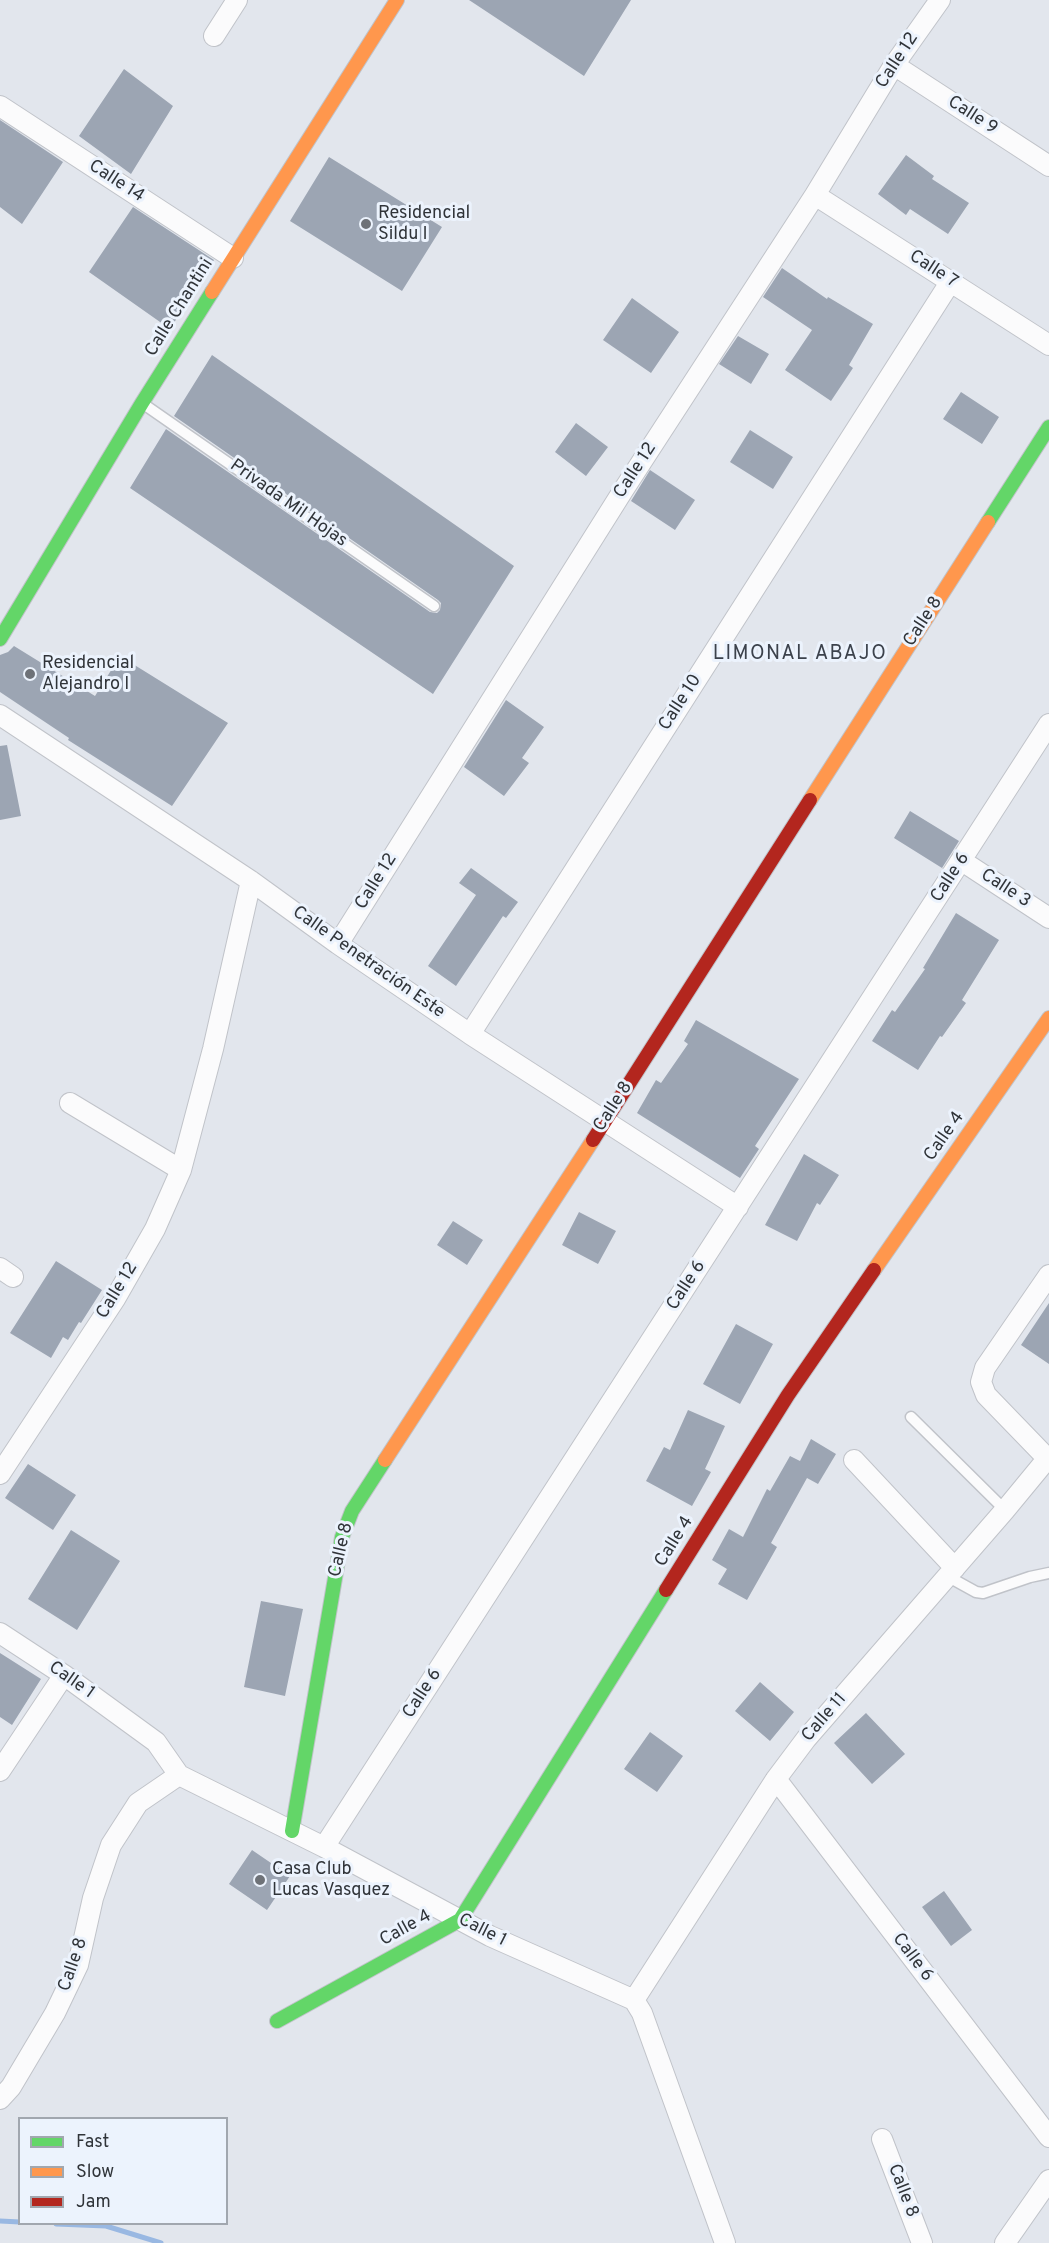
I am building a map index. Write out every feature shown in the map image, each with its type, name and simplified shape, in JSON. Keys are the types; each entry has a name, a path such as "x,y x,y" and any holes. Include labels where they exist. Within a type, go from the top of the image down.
{"street":[{"path":"214,36 237,0"},
{"name":"Calle Chantini","path":"0,639 142,403 397,0"},
{"name":"Calle 12","path":"338,944 624,489 816,195 894,65 940,0"},
{"name":"Calle 9","path":"894,65 1049,166"},
{"name":"Calle 14","path":"0,106 233,258"},
{"name":"Calle 7","path":"816,195 1049,345"},
{"name":"Calle 10","path":"470,1034 951,281"},
{"name":"Calle 8","path":"292,1831 342,1537 351,1511 604,1122 1049,427"},
{"name":"Calle Penetración Este","path":"0,715 251,881 338,944 470,1034 738,1207"},
{"name":"Calle 6","path":"324,1847 1049,724"},
{"name":"Calle 3","path":"962,861 1049,918"},
{"name":"Calle 12","path":"0,1474 115,1299 155,1229 181,1170 213,1049 251,881"},
{"name":"Calle 4","path":"277,2021 460,1920 788,1395 1049,1018"},
{"path":"70,1103 181,1170"},
{"path":"1048,1459 986,1395 981,1382 986,1368 1049,1275"},
{"name":"Calle 11","path":"634,2000 776,1779 806,1739 1048,1459"},
{"path":"854,1460 951,1572"},
{"name":"Calle 1","path":"0,1633 64,1675 156,1742 179,1775 324,1847 490,1936 634,2000"},
{"path":"0,1772 64,1675"},
{"name":"Calle 8","path":"0,2099 56,2013 78,1965 93,1898 111,1845 138,1803 179,1775"},
{"name":"Calle 6","path":"776,1779 1049,2137"},
{"path":"634,2000 642,2013 725,2243"},
{"name":"Calle 8","path":"882,2139 922,2243"},
{"path":"1005,2243 1049,2180"}],"lane":[{"name":"Privada Mil Hojas","path":"142,403 434,606"},
{"path":"911,1417 1005,1510"},
{"path":"951,1572 976,1592 983,1593 1049,1573"}],"building":[{"path":"469,0 631,0 584,76"},
{"path":"124,69 173,106 131,174 79,136"},
{"path":"0,120 63,162 22,224 0,207"},
{"path":"906,155 934,176 932,179 969,203 948,234 910,209 906,215 878,194"},
{"name":"Residencial Sildu I","path":"329,157 442,227 402,291 290,221"},
{"path":"133,207 214,260 170,329 89,272"},
{"path":"782,268 827,299 828,297 873,324 849,365 853,368 831,401 785,370 812,330 763,297"},
{"path":"632,298 679,332 651,373 603,340"},
{"path":"738,336 769,354 751,384 719,364"},
{"path":"212,355 514,566 433,694 130,488 166,429 430,612 437,613 440,610 441,603 438,600 174,416"},
{"path":"961,392 999,417 982,444 943,419"},
{"path":"576,423 608,447 586,476 555,452"},
{"path":"750,430 793,457 773,489 730,462"},
{"path":"650,470 695,500 675,530 631,501"},
{"path":"14,646 95,696 120,656 228,723 172,806 68,740 69,738 0,692 0,655 8,652"},
{"path":"506,700 544,727 522,758 529,763 504,796 464,767"},
{"path":"7,745 21,816 0,820 0,746"},
{"path":"910,811 959,841 942,868 894,838"},
{"path":"471,868 518,902 506,918 503,916 456,986 428,966 476,895 459,883"},
{"path":"956,913 999,940 962,1000 966,1003 942,1037 940,1036 918,1070 872,1041 892,1010 895,1012 925,969 923,968"},
{"path":"696,1020 799,1079 755,1146 759,1149 740,1178 637,1113 656,1080 661,1083 688,1044 684,1041"},
{"path":"804,1154 839,1175 820,1205 817,1203 797,1241 765,1225"},
{"path":"579,1212 616,1231 598,1264 562,1245"},
{"path":"453,1221 483,1240 467,1265 437,1245"},
{"path":"56,1261 102,1290 68,1340 63,1337 51,1358 10,1333"},
{"path":"1049,1303 1049,1364 1021,1345"},
{"path":"736,1324 773,1344 740,1404 703,1384"},
{"path":"688,1410 725,1426 705,1469 711,1472 692,1506 646,1481 664,1447 670,1450"},
{"path":"811,1439 836,1454 818,1484 807,1478 771,1543 777,1547 747,1600 718,1584 727,1569 712,1560 729,1529 743,1537 767,1489 770,1491 790,1456 800,1461"},
{"path":"28,1464 76,1495 53,1530 5,1498"},
{"path":"71,1530 120,1561 77,1630 28,1599"},
{"path":"261,1601 303,1609 285,1696 244,1687"},
{"path":"0,1653 41,1679 12,1725 0,1717"},
{"path":"760,1682 794,1712 770,1741 735,1711"},
{"path":"866,1713 905,1754 872,1784 834,1743"},
{"path":"650,1732 683,1756 657,1792 624,1769"},
{"name":"Casa Club Lucas Vasquez","path":"252,1850 290,1876 267,1910 229,1884"},
{"path":"944,1891 972,1930 951,1946 922,1907"}],"waterway":[{"path":"0,2221 18,2222"},
{"path":"81,2225 106,2226 161,2243"}],"traffic: fast":[{"path":"0,639 142,403 212,292"},
{"path":"988,522 1049,427"},
{"path":"292,1831 342,1537 352,1511 385,1460"},
{"path":"277,2021 460,1920 666,1590"}],"traffic: slow":[{"path":"212,292 397,0"},
{"path":"810,800 988,522"},
{"path":"874,1270 1049,1018"},
{"path":"385,1460 593,1140"}],"traffic: jam":[{"path":"593,1140 810,800"},
{"path":"666,1590 788,1395 874,1270"}],"place":[{"name":"Residencial Sildu I","path":"366,224"},
{"name":"Residencial Alejandro I","path":"30,674"},
{"name":"Casa Club Lucas Vasquez","path":"260,1880"}],"district":[{"name":"LIMONAL ABAJO","path":"800,655"}]}
